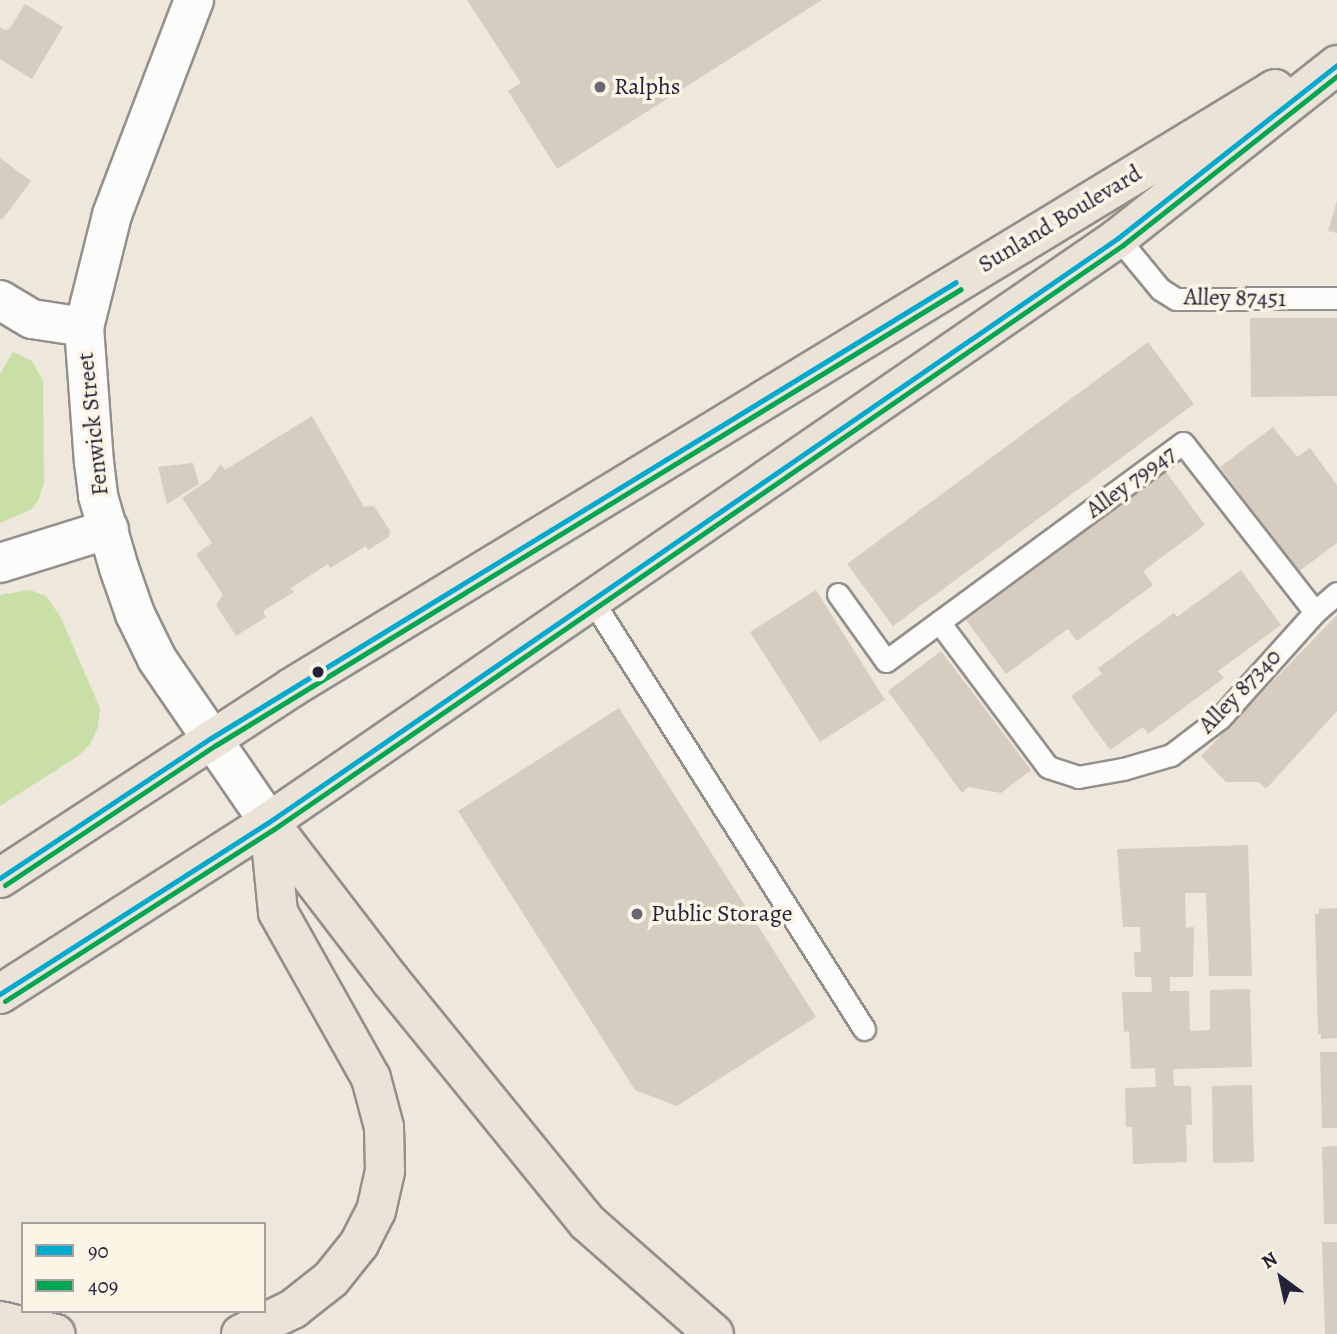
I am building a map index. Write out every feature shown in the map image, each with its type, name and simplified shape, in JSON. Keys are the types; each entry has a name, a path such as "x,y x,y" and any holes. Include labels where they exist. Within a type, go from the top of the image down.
{"main road":[{"name":"Sunland Boulevard","path":"0,878 211,738 1337,51"},
{"name":"Sunland Boulevard","path":"0,994 269,822 1118,238 1337,65"},
{"path":"242,1334 293,1309 331,1279 359,1244 376,1211 385,1171 384,1127 370,1078 278,912 269,822"},
{"path":"269,822 391,981 587,1223 714,1334"},
{"path":"0,1321 56,1334"}],"street":[{"name":"Fenwick Street","path":"194,0 112,215 84,327 93,461 99,496 135,614 157,659 269,822"},
{"path":"0,300 32,320 84,327"},
{"path":"0,563 109,529"}],"lane":[{"name":"Alley 87451","path":"1118,238 1160,289 1176,299 1337,298"},
{"name":"Alley 79947","path":"939,622 1183,443 1315,612"},
{"name":"Alley 87340","path":"939,622 1048,767 1077,777 1123,769 1171,755 1220,718 1315,612 1337,593"},
{"path":"838,594 886,661 939,622"},
{"path":"592,600 864,1029"}],"green space":[{"path":"13,352 32,361 43,381 44,483 32,509 0,523 0,374"},
{"path":"30,590 46,596 60,616 100,708 98,727 90,744 78,756 0,806 0,595"}],"building":[{"name":"Ralphs","path":"467,0 822,0 557,169 508,91 521,83"},
{"path":"25,4 63,27 32,79 0,59 0,27 5,30 10,28"},
{"path":"0,158 31,181 2,220 0,219"},
{"path":"1337,201 1337,233 1328,231"},
{"path":"1250,318 1337,318 1337,396 1251,397"},
{"path":"1148,342 1194,404 893,626 847,564"},
{"path":"312,416 364,507 374,506 390,531 389,537 368,550 366,546 330,568 328,564 291,588 294,592 263,611 266,617 236,636 216,605 223,595 196,554 212,543 182,498 209,480 221,464 225,470"},
{"path":"1273,427 1297,457 1310,448 1337,485 1337,543 1298,572 1220,467"},
{"path":"193,463 199,484 167,504 158,467"},
{"path":"1166,472 1205,525 1143,571 1153,585 1077,641 1068,629 1006,674 966,620"},
{"path":"1241,570 1281,625 1218,671 1224,678 1148,734 1143,727 1110,750 1071,696 1102,674 1098,668 1174,613 1177,617"},
{"path":"816,590 885,700 820,742 750,632"},
{"path":"1337,615 1337,711 1266,789 1259,782 1226,782 1201,756"},
{"path":"941,651 1031,770 1001,793 968,787 962,793 888,691"},
{"name":"Public Storage","path":"619,708 816,1017 677,1106 635,1090 458,811"},
{"path":"1248,845 1252,976 1209,976 1206,893 1185,893 1186,928 1194,927 1193,977 1170,977 1170,991 1189,991 1190,1031 1210,1030 1210,990 1250,989 1252,1067 1173,1069 1174,1086 1191,1086 1192,1125 1186,1125 1187,1162 1133,1164 1132,1127 1126,1127 1125,1088 1156,1087 1155,1068 1131,1069 1129,1031 1124,1032 1122,992 1152,992 1151,977 1135,977 1134,952 1141,952 1140,927 1123,927 1117,849"},
{"path":"1337,908 1337,1038 1321,1039 1321,1034 1318,1034 1315,914 1319,914 1319,909"},
{"path":"1320,1052 1337,1052 1337,1128 1322,1128"},
{"path":"1252,1085 1254,1162 1213,1163 1212,1086"},
{"path":"1337,1146 1337,1224 1324,1224 1322,1147"},
{"path":"1322,1242 1337,1242 1337,1334 1325,1334"}],"transit line":[{"name":"90","path":"0,994 269,822 1118,238 1337,65"},
{"name":"409","path":"5,1001 274,829 1123,245 1337,76"},
{"name":"90","path":"0,878 211,738 956,282"},
{"name":"409","path":"5,885 216,745 961,289"}],"place":[{"name":"Ralphs","path":"600,87"},
{"name":"Public Storage","path":"637,914"}]}
